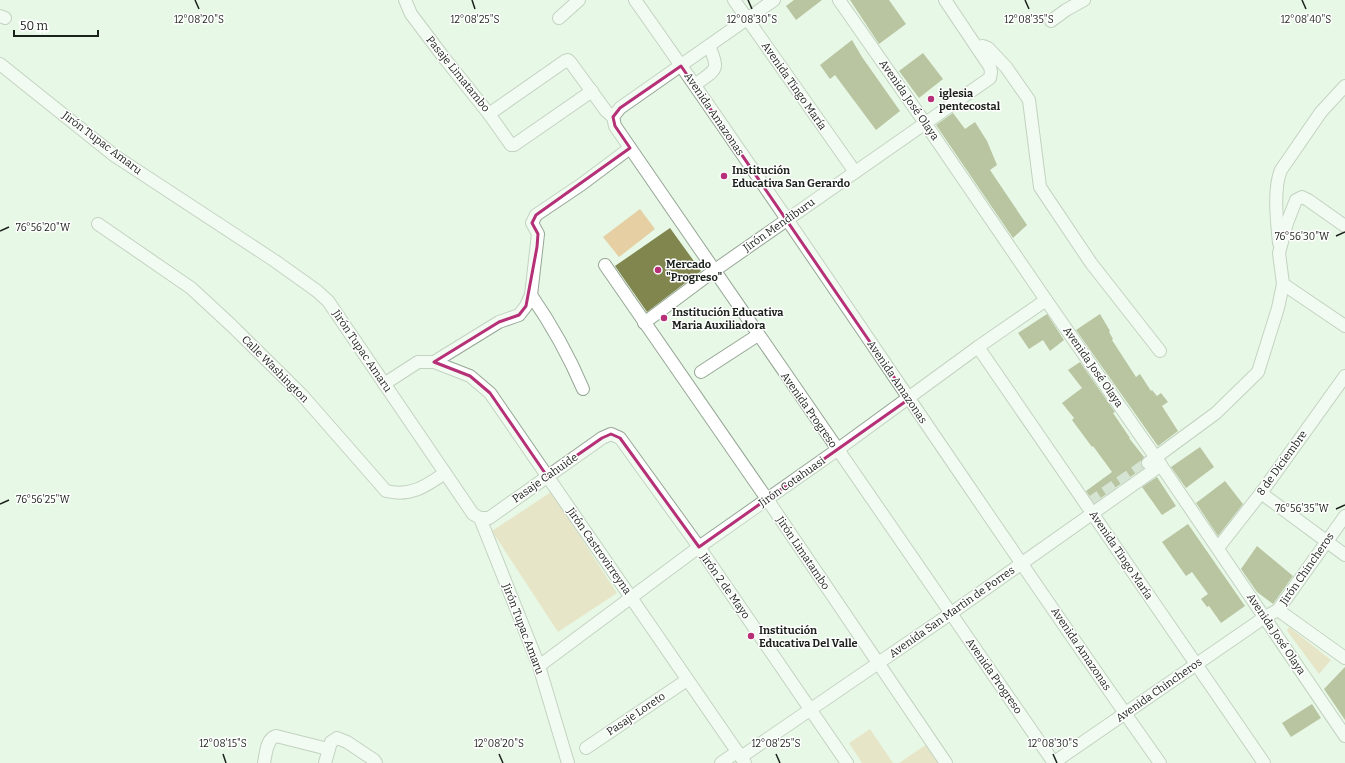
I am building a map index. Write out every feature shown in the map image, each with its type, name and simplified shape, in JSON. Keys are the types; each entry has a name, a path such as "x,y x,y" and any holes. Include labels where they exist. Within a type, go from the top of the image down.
{"street":[{"name":"Pasaje Limatambo","path":"405,0 411,14 444,59 489,114 511,145 514,145 592,91"},
{"path":"559,18 579,0"},
{"name":"Avenida Amazonas","path":"635,0 908,399 1160,763"},
{"name":"Avenida Tingo María","path":"734,0 855,172"},
{"path":"613,117 620,108 774,0"},
{"name":"Avenida José Olaya","path":"839,0 1046,300 1153,465 1218,548 1345,736"},
{"path":"945,0 978,47 983,46 988,48 1006,67 1028,100 1040,187 1091,263 1160,351"},
{"path":"1051,21 1066,10 1084,0"},
{"path":"694,85 714,69 716,64 709,46"},
{"name":"Jirón Mendiburu","path":"644,323 715,270 990,78 990,67 978,47"},
{"name":"Avenida Progreso","path":"489,114 565,61 568,60 571,62 606,111 613,117 615,126 630,148 1054,763"},
{"name":"Jirón Tupac Amaru","path":"0,64 116,156 275,260 328,301 473,514 480,518 539,666 568,763"},
{"name":"Avenida San Martin de Porres","path":"721,763 741,757 1022,564 1095,505 1153,465 1216,413 1258,372 1278,308 1283,284 1277,218 1277,178 1321,112 1345,86"},
{"path":"384,384 418,362 434,362 499,322 519,315 526,306 531,295 538,234 532,223 536,215 582,184 630,148"},
{"path":"1280,252 1287,224 1296,200 1302,197 1345,226"},
{"name":"Calle Washington","path":"98,224 191,288 298,390 386,490 400,493 423,488 445,472"},
{"name":"Jirón Limatambo","path":"605,265 767,499 946,763"},
{"path":"1283,284 1345,326"},
{"path":"531,295 544,313 575,370 583,390"},
{"name":"Jirón Cotahuasi","path":"539,666 699,547 1046,300"},
{"path":"701,372 758,335"},
{"name":"Avenida Tingo María","path":"978,347 1095,505 1196,664 1264,763"},
{"name":"Jirón Castrovirreyna","path":"434,362 470,376 490,393 741,757"},
{"name":"8 de Diciembre","path":"1218,548 1261,493 1345,376"},
{"name":"Pasaje Cahuide","path":"480,518 489,518 602,438 611,434"},
{"name":"Jirón 2 de Mayo","path":"611,434 620,438 699,547 848,763"},
{"path":"1261,493 1345,555"},
{"name":"Jirón Chincheros","path":"1265,617 1278,610 1345,516"},
{"path":"1278,610 1345,657"},
{"name":"Avenida Chincheros","path":"1054,763 1265,617"},
{"name":"Pasaje Loreto","path":"586,748 687,680"},
{"path":"264,763 269,741 272,737 276,736 328,749"},
{"path":"325,763 331,742 337,738 347,742 374,760 376,763"}],"highlighted area":[{"path":"681,66 909,399 699,547 620,438 611,434 602,438 547,476 490,393 470,376 434,362 499,322 519,315 526,306 537,247 538,234 532,223 536,215 630,148 615,126 613,117 620,108"}],"shaded area":[{"path":"640,209 655,229 619,257 603,237"},
{"path":"551,492 617,593 558,632 492,531"},
{"path":"1289,627 1331,660 1319,674 1288,632 1287,630"},
{"path":"870,729 893,763 862,763 849,743"},
{"path":"930,742 945,763 899,763"}],"building":[{"path":"794,0 822,0 796,20 786,6"},
{"path":"850,0 889,0 906,24 879,44"},
{"path":"852,40 862,57 900,111 876,130 835,75 830,79 820,65"},
{"path":"923,53 943,79 919,98 899,71"},
{"path":"953,113 965,129 975,122 987,141 997,165 990,170 1027,225 1013,238 936,125"},
{"name":"Mercado \"Progreso\"","path":"670,228 701,271 647,312 615,266"},
{"path":"1047,314 1064,340 1050,351 1043,340 1029,349 1018,333"},
{"path":"1100,314 1110,331 1112,340 1136,377 1140,374 1151,391 1152,390 1157,396 1161,393 1168,402 1162,406 1178,431 1158,446 1076,330"},
{"path":"1080,362 1115,412 1113,413 1129,438 1144,457 1141,463 1143,468 1094,503 1086,491 1112,472 1072,420 1074,418 1062,403 1082,388 1068,370"},
{"path":"1200,447 1214,467 1186,488 1171,467"},
{"path":"1157,477 1176,506 1162,515 1142,487"},
{"path":"1225,481 1243,504 1218,536 1196,503"},
{"path":"1188,524 1245,606 1221,623 1209,606 1207,607 1201,599 1208,594 1192,572 1186,576 1162,542"},
{"path":"1257,546 1293,576 1273,604 1257,592 1241,569"},
{"path":"1345,667 1345,720 1324,689"},
{"path":"1312,704 1321,718 1291,737 1282,723"}],"tunnel":[{"path":"1090,503 1148,463"}],"place":[{"name":"iglesia pentecostal","path":"931,99"},
{"name":"Institución Educativa San Gerardo","path":"724,176"},
{"name":"Mercado \"Progreso\"","path":"658,270"},
{"name":"Institución Educativa Maria Auxiliadora","path":"664,318"},
{"name":"Institución Educativa Del Valle","path":"751,636"}]}
